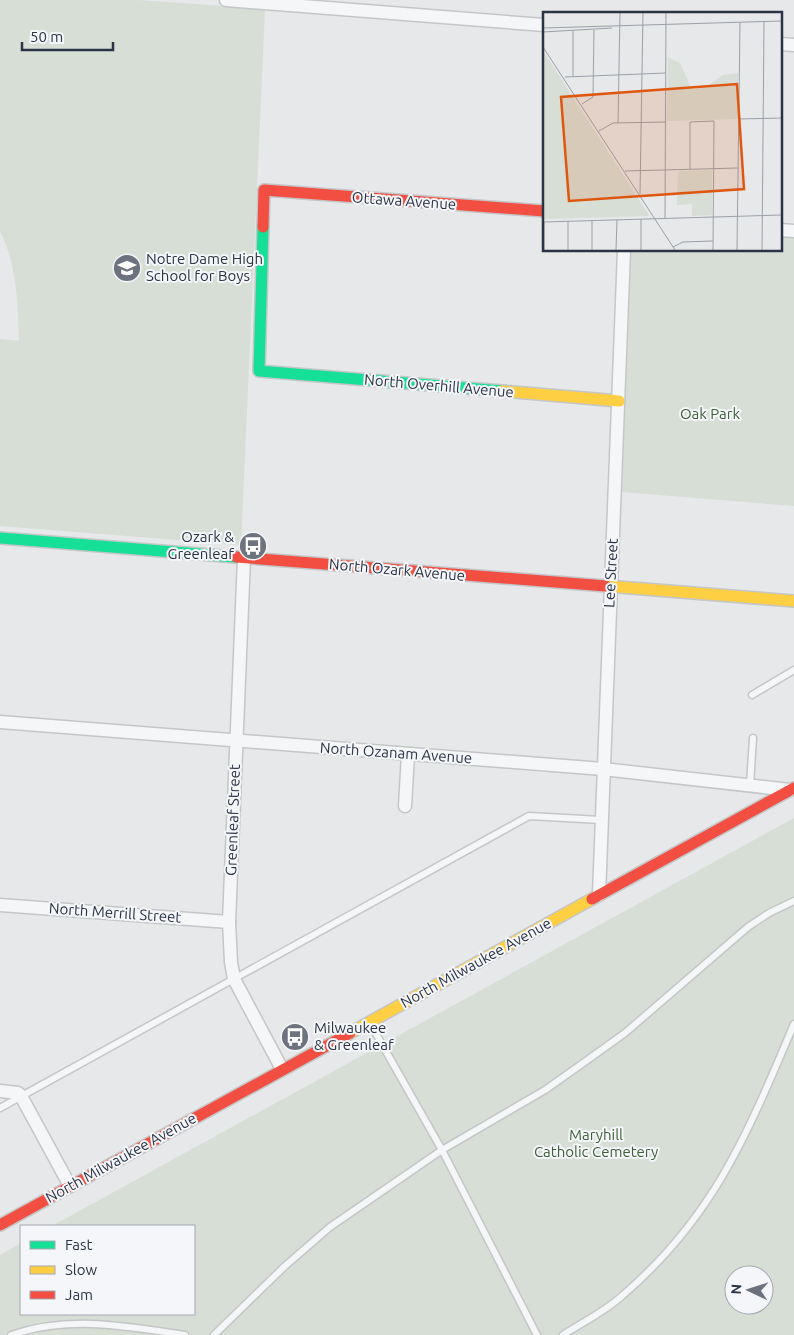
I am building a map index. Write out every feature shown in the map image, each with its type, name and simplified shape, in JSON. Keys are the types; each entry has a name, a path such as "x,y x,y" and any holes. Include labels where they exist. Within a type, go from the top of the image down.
{"street":[{"path":"226,0 543,25"},
{"name":"Ottawa Avenue","path":"259,371 264,190 543,211"},
{"name":"Lee Street","path":"599,896 624,251"},
{"name":"North Overhill Avenue","path":"259,371 619,402"},
{"name":"North Ozark Avenue","path":"0,538 794,601"},
{"name":"Greenleaf Street","path":"244,558 229,922 230,962 234,979 282,1069"},
{"name":"North Ozanam Avenue","path":"0,722 603,769 793,789"},
{"path":"405,806 408,754"},
{"name":"North Milwaukee Avenue","path":"0,1225 793,789"},
{"name":"North Merrill Street","path":"0,904 229,922"},
{"path":"0,1091 18,1093 21,1096 70,1186"}],"lane":[{"path":"752,696 794,670"},
{"path":"750,785 753,738"},
{"path":"0,1108 529,816 601,820"},
{"path":"214,1335 285,1266 330,1227 442,1150 561,1079 625,1033 748,926 794,901"},
{"path":"369,1022 442,1150 537,1335"},
{"path":"563,1335 622,1297 655,1266 700,1213 740,1147 794,1024"},
{"path":"11,1335 34,1327 93,1322 185,1335"}],"green space":[{"name":"Notre Dame High School for Boys","path":"0,0 138,0 265,9 241,545 0,526 0,339 19,341 16,285 10,257 0,231"},
{"name":"Oak Park","path":"782,237 794,238 794,506 622,492 631,251 782,251"},
{"name":"Maryhill Catholic Cemetery","path":"794,818 794,1335 0,1335 0,1255 20,1244 20,1315 195,1315 195,1225 54,1225"}],"traffic: fast":[{"path":"263,227 259,371 502,391"},
{"path":"0,538 236,557"}],"traffic: slow":[{"path":"502,391 619,401"},
{"path":"606,586 794,601"},
{"path":"350,1033 592,899"}],"traffic: jam":[{"path":"263,227 264,190 543,211"},
{"path":"236,557 606,586"},
{"path":"592,899 794,788"},
{"path":"0,1225 350,1033"}],"place":[{"name":"Notre Dame High School for Boys","path":"127,268"},
{"name":"Ozark & Greenleaf","path":"253,546"},
{"name":"Milwaukee & Greenleaf","path":"295,1037"}]}
